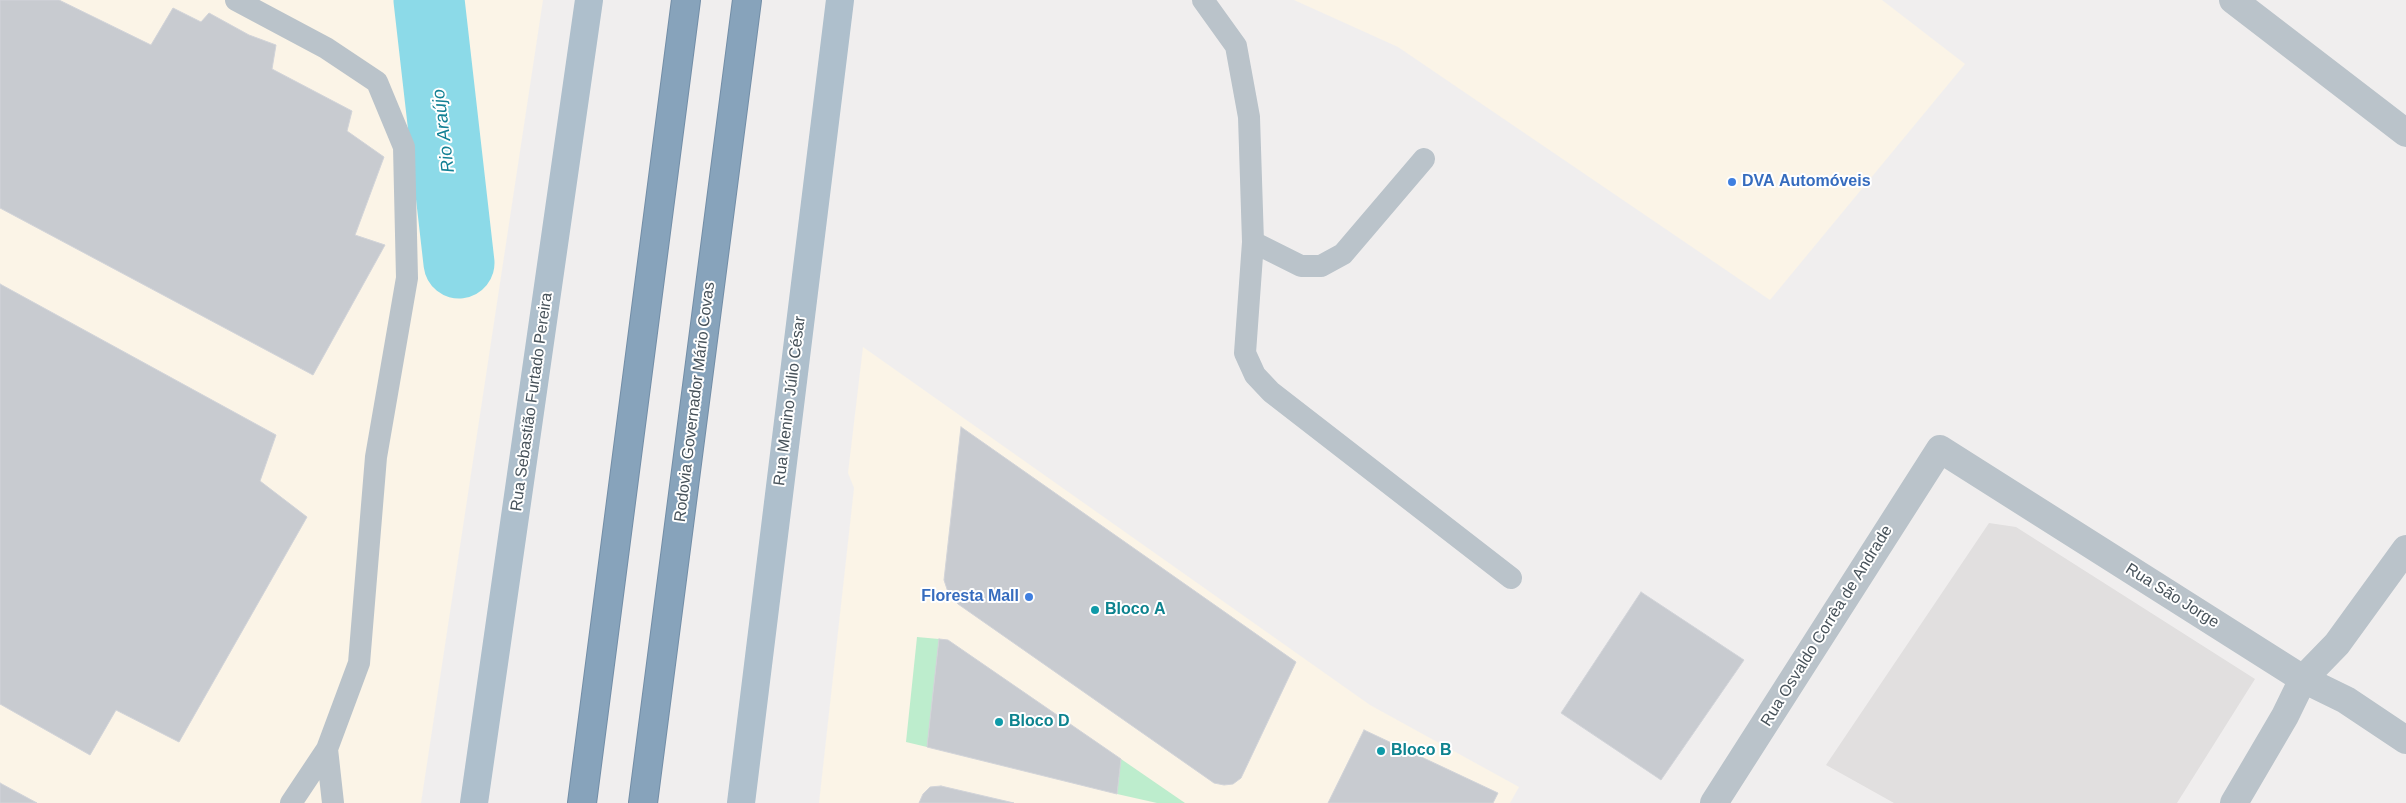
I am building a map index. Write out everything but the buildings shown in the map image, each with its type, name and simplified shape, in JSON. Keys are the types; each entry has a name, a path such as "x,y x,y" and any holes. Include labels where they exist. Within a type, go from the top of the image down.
{"highway":[{"path":"582,799 686,0"},
{"name":"Rodovia Governador Mário Covas","path":"643,803 747,0"}],"main road":[{"name":"Rua Sebastião Furtado Pereira","path":"474,803 588,0"},
{"name":"Rua Menino Júlio César","path":"741,803 840,0"}],"street":[{"path":"2232,0 2406,133"},
{"name":"Rua São Jorge","path":"1940,449 2303,678 2346,700 2406,740"},
{"name":"Rua Osvaldo Corrêa de Andrade","path":"1714,803 1940,449"},
{"path":"2234,803 2285,716 2303,678 2337,644 2406,548"}],"lane":[{"path":"236,0 326,48 377,82 404,147 407,278 376,456 359,663 327,749 290,803"},
{"path":"1203,0 1236,46 1249,117 1253,242 1245,353 1255,375 1270,392 1512,578"},
{"path":"1253,242 1301,266 1322,266 1343,254 1424,159"},
{"path":"327,749 333,803"}],"shaded area":[{"path":"0,0 543,0 421,803 0,803"},
{"name":"DVA Automóveis","path":"1294,0 1882,0 1965,64 1770,300 1398,47"},
{"name":"Floresta Mall","path":"863,347 1370,705 1519,787 1510,803 819,803 854,488 848,473"},
{"path":"1989,523 2016,527 2255,679 2177,803 1894,803 1826,765"}],"green space":[{"path":"917,637 939,639 927,747 906,742"},
{"path":"1121,759 1185,803 1157,803 1117,794"}],"waterway":[{"name":"Rio Araújo","path":"429,0 459,263"}],"place":[{"name":"DVA Automóveis","path":"1732,182"},
{"name":"Floresta Mall","path":"1029,597"},
{"name":"Bloco A","path":"1095,610"},
{"name":"Bloco D","path":"999,722"},
{"name":"Bloco B","path":"1381,751"}]}
